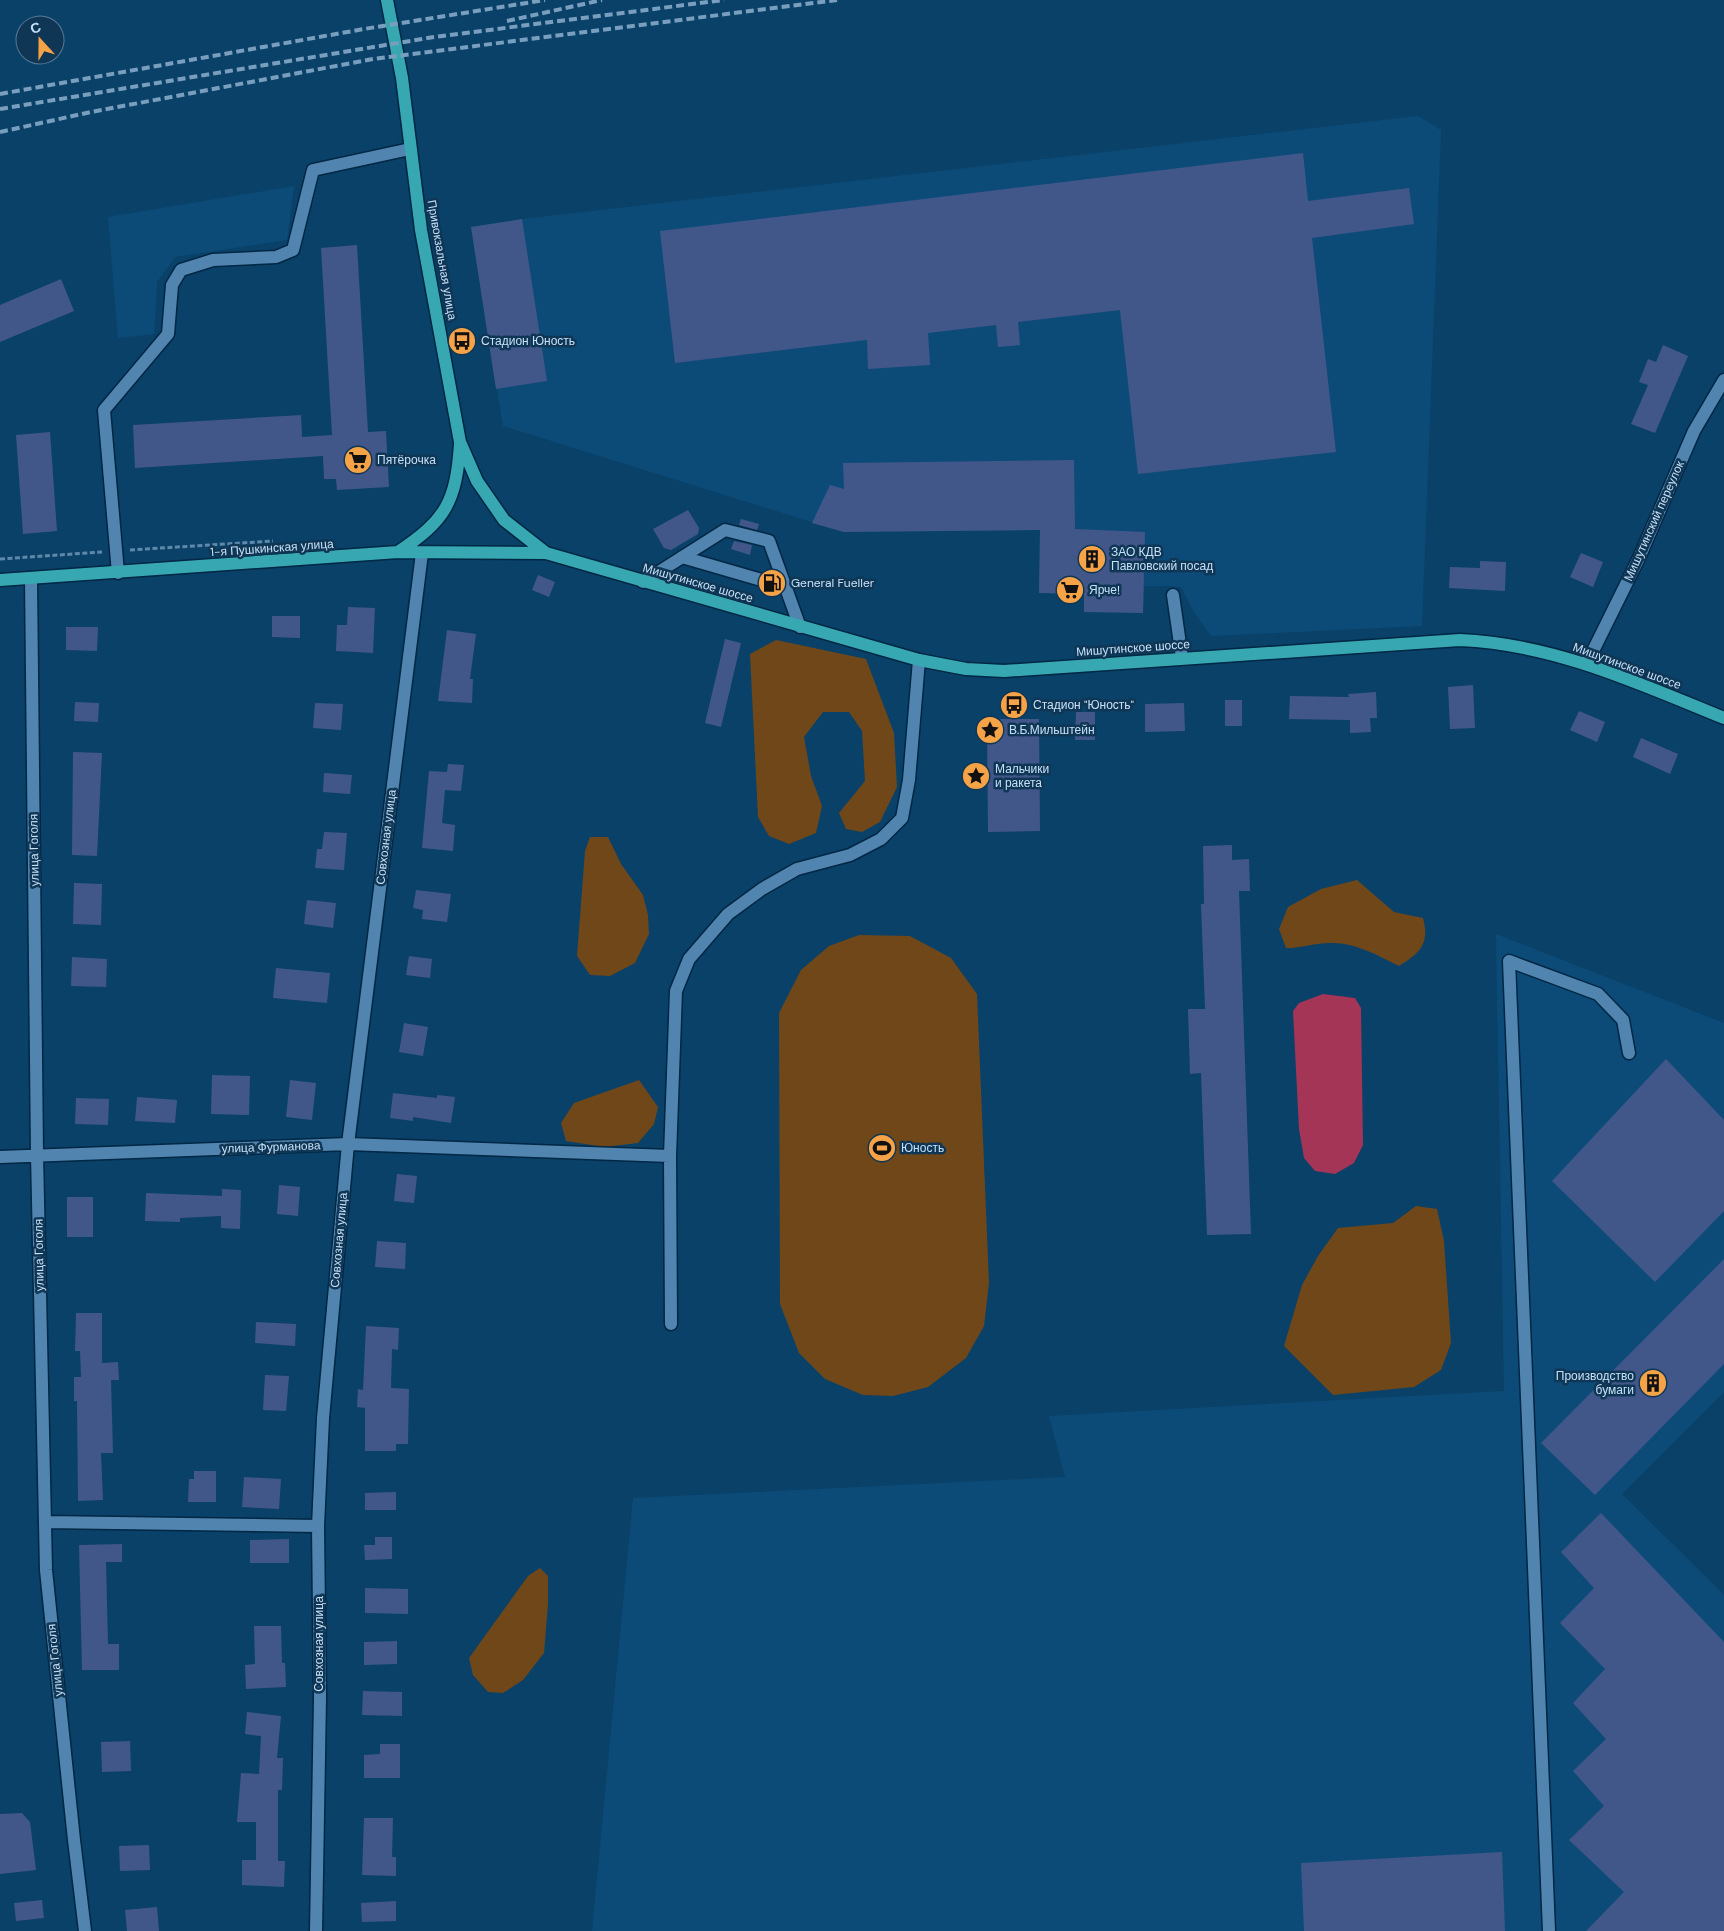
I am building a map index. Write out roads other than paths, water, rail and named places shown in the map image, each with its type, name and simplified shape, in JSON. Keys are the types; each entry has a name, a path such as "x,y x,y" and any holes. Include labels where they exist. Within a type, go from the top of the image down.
{"main road":[{"name":"Привокзальная улица","path":"387,0 402,78 421,230 460,442 476,481 504,520 546,553"},
{"path":"398,552 426,533 446,511 458,477 460,442"},
{"name":"1-я Пушкинская улица","path":"0,580 398,552 546,553"},
{"name":"Мишутинское шоссе","path":"546,553 919,660 966,669 1004,671 1460,640 1524,646 1587,663 1724,718"}],"street":[{"path":"118,573 104,410 168,334 172,285 181,270 213,260 276,257 293,250 312,170 410,149"},
{"name":"Мишутинский переулок","path":"1587,663 1639,558 1694,431 1724,380"},
{"path":"643,582 725,530 769,541 800,627"},
{"name":"Совхозная улица","path":"316,1931 320,1698 318,1526 323,1418 348,1144 422,552"},
{"path":"682,557 786,587"},
{"name":"улица Гоголя","path":"31,578 37,1154 46,1570 85,1931"},
{"path":"1173,595 1182,658"},
{"path":"671,1324 670,1156 676,992 689,959 728,914 762,889 797,869 850,855 881,839 902,818 909,780 919,660"},
{"path":"1549,1931 1509,961 1598,994 1623,1020 1629,1053"},
{"name":"улица Фурманова","path":"0,1157 37,1154 348,1144 670,1156"},
{"path":"45,1522 318,1526"}],"railway":[{"path":"0,94 364,29 545,0"},
{"path":"507,21 602,0"},
{"path":"0,109 434,37 724,0"},
{"path":"0,132 91,112 373,59 837,0"}],"place":[{"name":"Стадион Юность","path":"462,341"},
{"name":"Пятёрочка","path":"358,460"},
{"name":"ЗАО КДВ Павловский посад","path":"1092,559"},
{"name":"General Fueller","path":"772,583"},
{"name":"Ярче!","path":"1070,590"},
{"name":"Стадион \"Юность\"","path":"1014,705"},
{"name":"В.Б.Мильштейн","path":"990,730"},
{"name":"Мальчики и ракета","path":"976,776"},
{"name":"Юность","path":"882,1148"},
{"name":"Производство бумаги","path":"1653,1383"}]}
